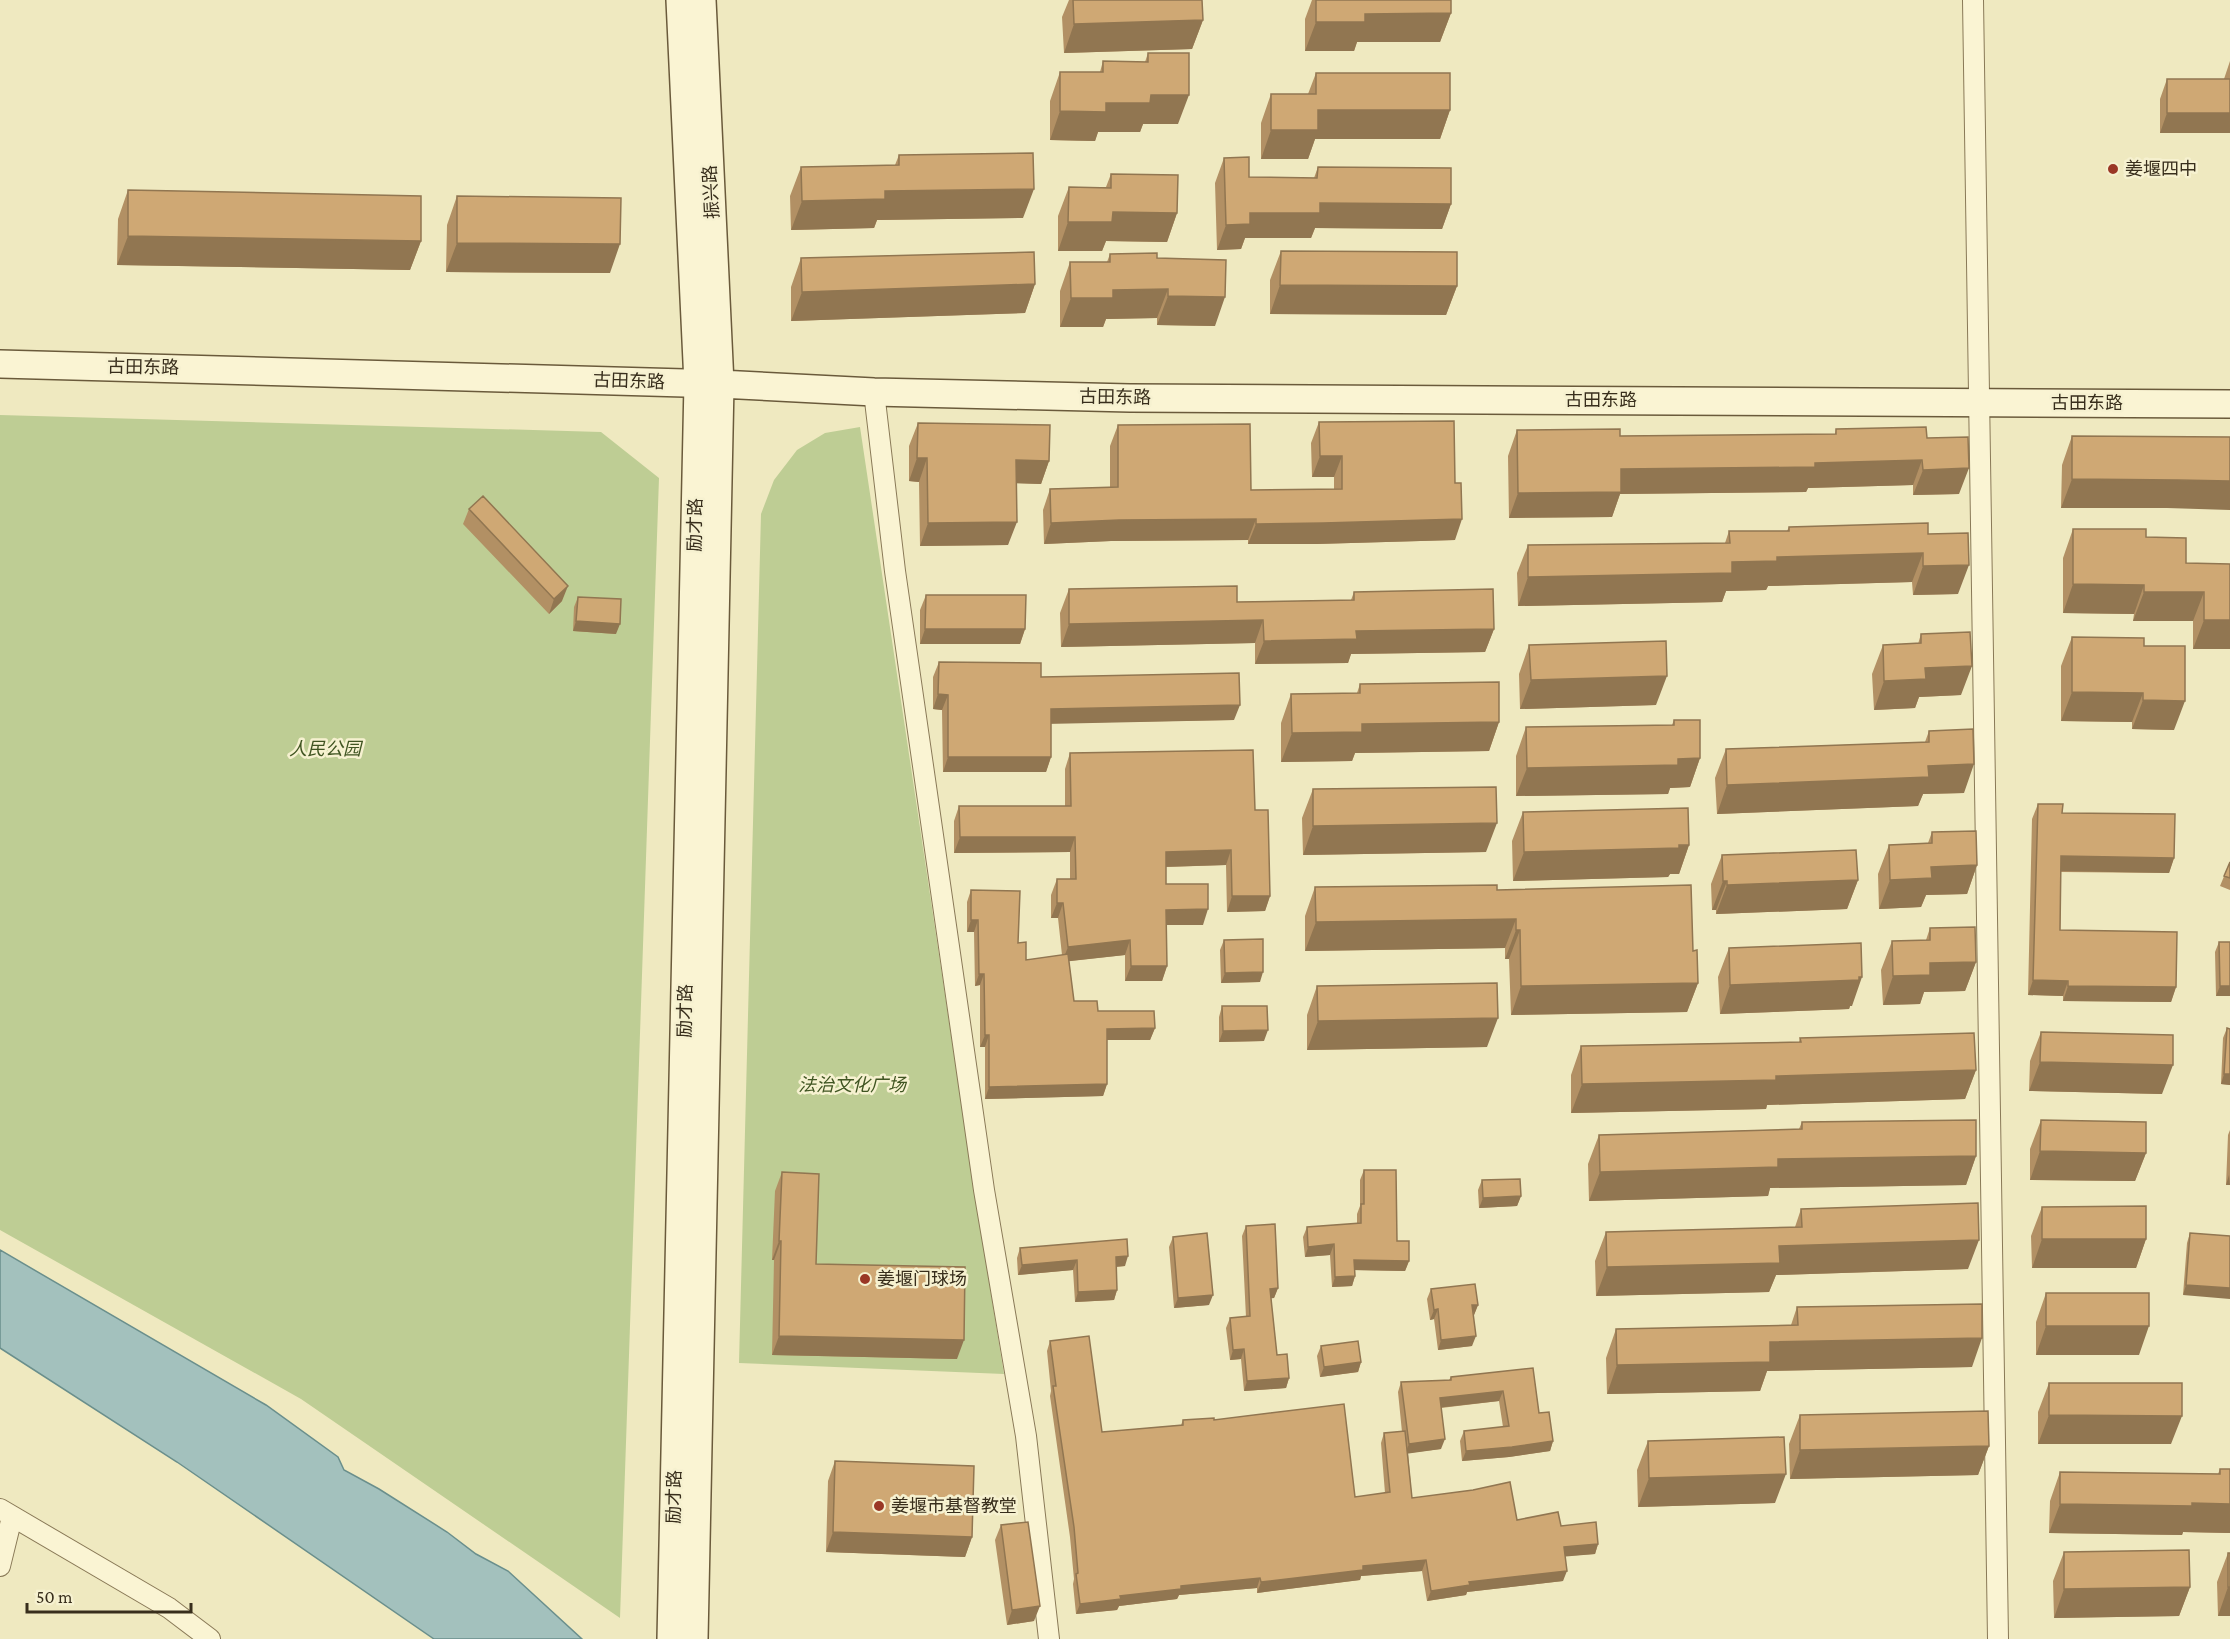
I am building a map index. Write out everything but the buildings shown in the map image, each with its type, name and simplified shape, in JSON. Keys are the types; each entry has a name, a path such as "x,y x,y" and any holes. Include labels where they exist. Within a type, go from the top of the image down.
{"street":[{"name":"振兴路","path":"680,0 709,384"},
{"name":"振兴路","path":"702,0 709,384"},
{"path":"1973,0 1998,1639"},
{"name":"古田东路","path":"0,364 1130,398 2230,404"},
{"name":"励才路","path":"671,1639 709,384"},
{"name":"励才路","path":"694,1639 709,384"},
{"path":"874,392 895,571 981,1166 1026,1437 1048,1639"},
{"path":"0,1566 6,1513 169,1608 210,1639"}],"green space":[{"name":"人民公园","path":"0,415 601,432 659,478 620,1618 301,1399 0,1230"},
{"name":"法治文化广场","path":"860,427 1004,1374 739,1363 761,514 774,480 797,450 825,433"}],"water":[{"path":"0,1250 266,1405 338,1457 344,1470 447,1532 476,1554 508,1571 582,1639 434,1639 177,1462 0,1348"}],"place":[{"name":"姜堰四中","path":"2113,169"},
{"name":"姜堰门球场","path":"865,1279"},
{"name":"姜堰市基督教堂","path":"879,1506"}]}
